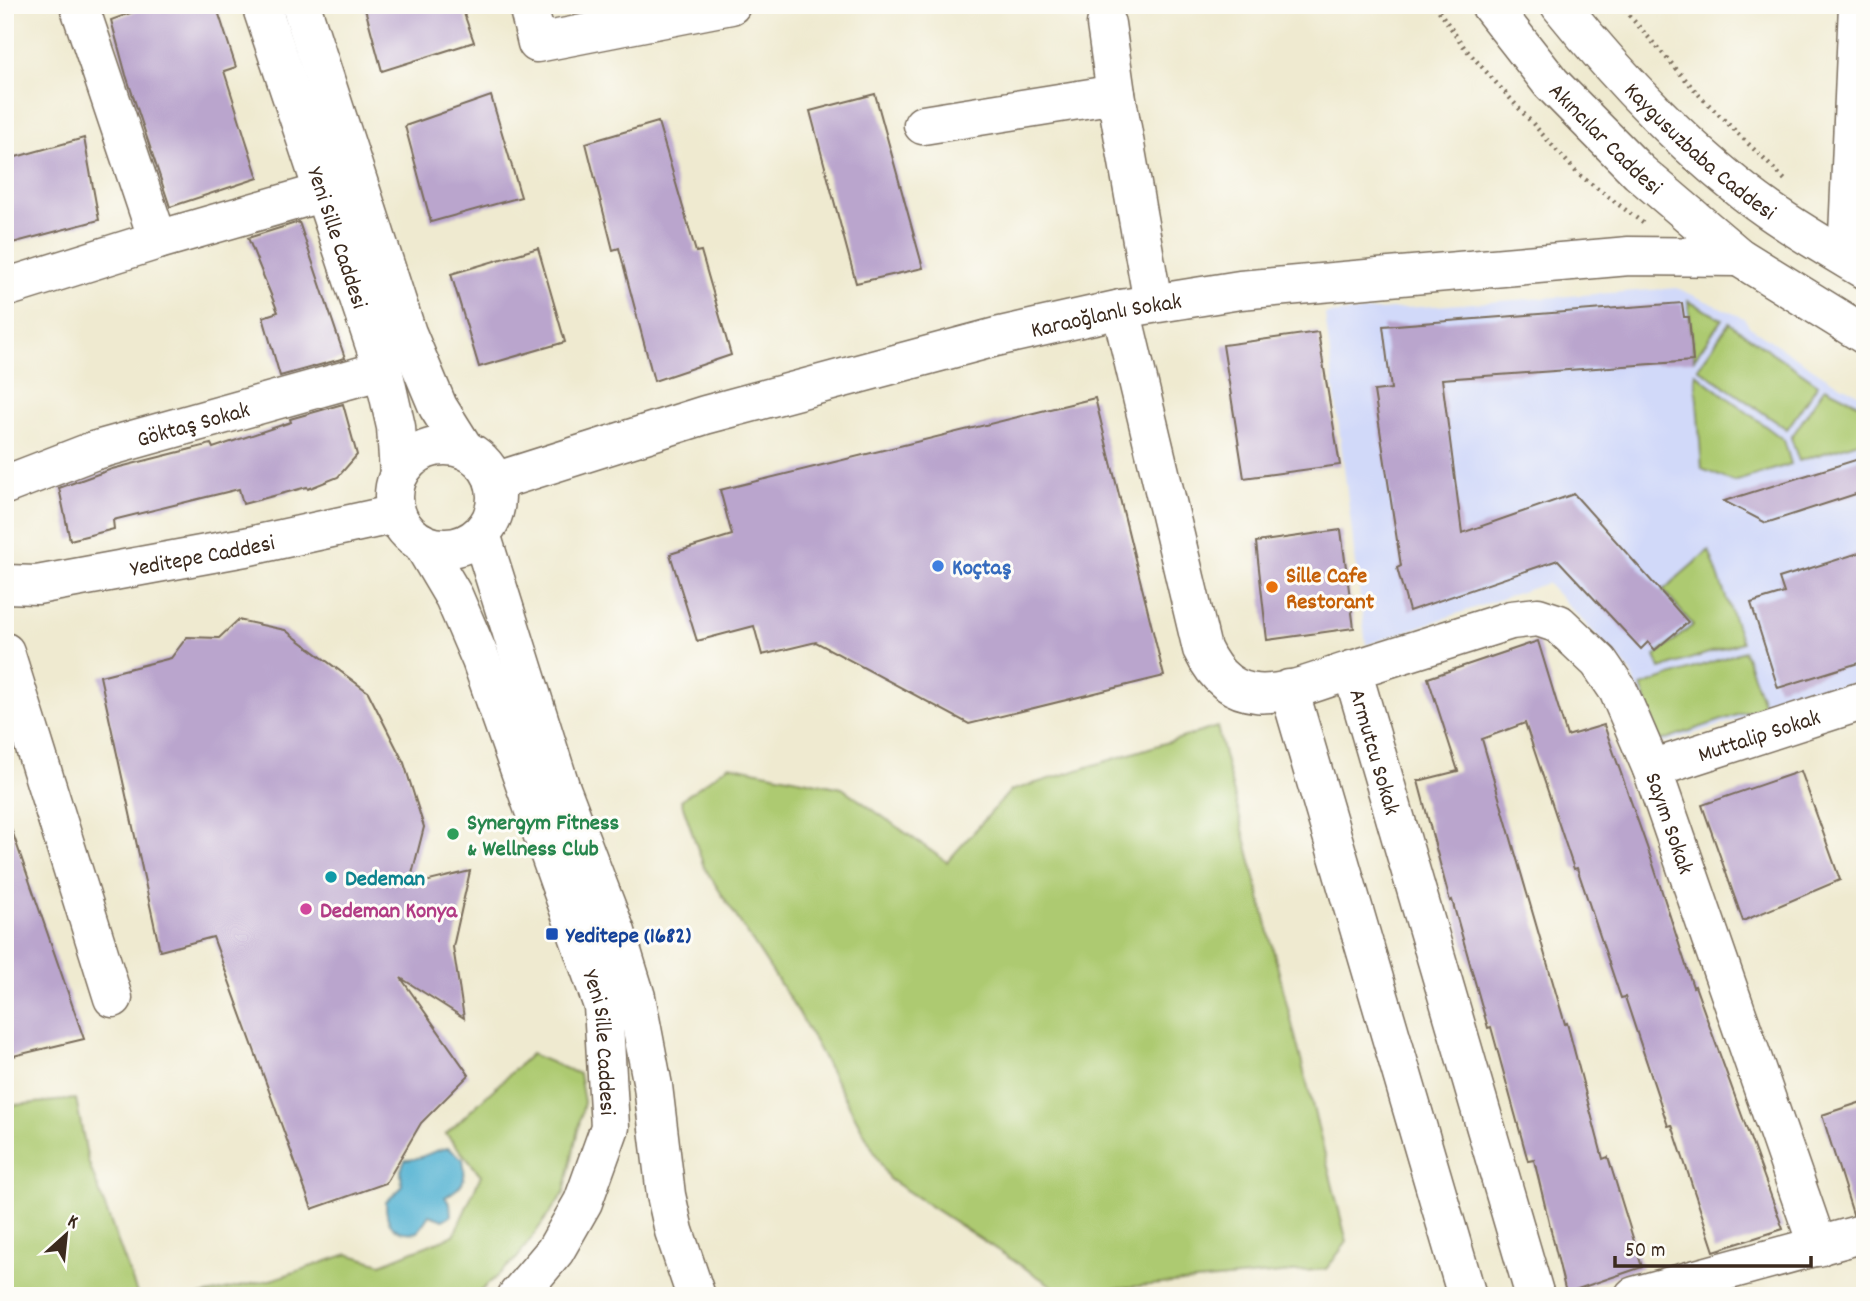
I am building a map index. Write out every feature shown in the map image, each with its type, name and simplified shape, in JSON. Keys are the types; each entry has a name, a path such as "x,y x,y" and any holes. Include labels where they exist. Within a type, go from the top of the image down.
{"street":[{"path":"79,5 158,240"},
{"name":"Yeni Sille Caddesi","path":"261,5 383,370 396,427 399,474"},
{"name":"Yeni Sille Caddesi","path":"301,5 407,333 438,407 465,450"},
{"path":"528,5 537,43 731,5"},
{"name":"Akıncılar Caddesi","path":"1490,5 1551,83 1639,172 1738,257"},
{"name":"Kaygusuzbaba Caddesi","path":"1559,5 1595,48 1699,154 1769,210 1856,265"},
{"path":"1856,265 1858,5"},
{"name":"Armutcu Sokak","path":"1106,24 1116,94 1137,306 1202,649 1211,668 1226,683 1246,693 1265,694 1289,689 1352,670 1535,1296"},
{"path":"923,125 1116,94"},
{"path":"5,288 324,192"},
{"name":"Karaoğlanlı Sokak","path":"494,482 705,415 996,337 1137,306 1240,290 1629,256 1738,257"},
{"path":"1738,257 1865,335"},
{"name":"Göktaş Sokak","path":"5,485 93,451 383,370"},
{"path":"436,447 465,450 478,458 494,482 495,510 490,523 468,543 453,548 437,548 422,543 411,536 396,514 395,487 399,474 408,462 421,452 436,447"},
{"name":"Yeditepe Caddesi","path":"5,584 37,584 219,552 396,514"},
{"name":"Yeni Sille Caddesi","path":"481,534 560,786 617,932 636,997 653,1086 666,1195 674,1231 695,1296"},
{"name":"Yeni Sille Caddesi","path":"422,543 454,597 481,660 603,1006 610,1128 583,1202 555,1251 517,1296"},
{"name":"Sayım Sokak","path":"1352,670 1511,620 1538,617 1559,624 1599,662 1618,690 1652,769 1818,1247"},
{"path":"5,652 113,998"},
{"path":"1289,689 1467,1296"},
{"name":"Muttalip Sokak","path":"1652,769 1865,700"},
{"path":"1634,1296 1865,1233"}],"path":[{"path":"1620,5 1700,96 1787,181"}],"shaded area":[{"path":"1677,288 1744,318 1750,327 1831,380 1865,397 1865,679 1658,745 1630,671 1547,583 1366,645 1325,314"}],"green space":[{"path":"1688,301 1722,319 1694,359"},
{"path":"1729,323 1818,384 1787,429 1698,368"},
{"path":"1695,373 1784,440 1791,464 1734,482 1702,469"},
{"path":"1825,387 1865,407 1865,440 1799,461 1791,438"},
{"path":"1709,550 1742,642 1660,669 1655,656 1693,625 1663,590"},
{"path":"1744,651 1764,706 1660,741 1641,686"},
{"path":"1217,727 1347,1242 1326,1269 1063,1293 889,1179 799,1013 704,867 681,800 729,765 842,788 947,862 1010,791"},
{"path":"531,1054 579,1074 584,1102 564,1193 517,1258 475,1296 198,1296 274,1279 348,1254 381,1264 454,1235 481,1175 446,1134"},
{"path":"76,1099 88,1161 138,1296 5,1296 5,1106"}],"water":[{"path":"448,1148 463,1159 465,1173 460,1186 445,1197 450,1204 451,1215 443,1220 429,1215 418,1232 404,1232 393,1227 387,1217 386,1202 402,1187 401,1170 405,1160"}],"building":[{"path":"152,5 216,5 236,67 224,71 258,178 170,207 126,75 111,20"},
{"path":"364,5 461,5 474,42 382,71"},
{"path":"875,94 923,268 856,283 810,111"},
{"path":"491,96 521,197 431,222 405,126"},
{"path":"658,122 696,252 701,251 731,355 654,381 619,248 613,250 586,143"},
{"path":"84,138 99,220 5,245 5,160"},
{"path":"299,222 345,358 280,376 263,317 278,312 248,238"},
{"path":"538,248 565,342 479,367 451,274"},
{"path":"1682,303 1684,317 1689,317 1693,361 1442,379 1462,533 1574,494 1688,622 1655,650 1648,642 1641,649 1558,560 1409,611 1397,568 1401,566 1374,391 1391,389 1383,326"},
{"path":"1318,332 1340,465 1244,478 1223,345"},
{"name":"Koçtaş","path":"1095,398 1164,676 969,724 816,642 762,655 754,626 697,641 670,554 732,535 720,490"},
{"path":"343,404 357,455 338,477 308,489 307,487 243,504 239,489 113,520 114,529 70,540 59,488 112,469 211,444 213,448 291,422 290,419"},
{"path":"1865,457 1865,491 1766,523 1724,501"},
{"path":"1341,530 1354,628 1267,640 1256,542"},
{"path":"1865,551 1865,661 1778,688 1751,603 1784,593 1779,578"},
{"name":"Dedeman Konya","path":"238,620 285,630 368,692 404,763 424,827 409,886 470,871 453,947 464,1018 401,978 469,1075 421,1123 386,1183 312,1209 213,937 160,951 100,676 171,658 187,637 219,638"},
{"path":"1538,641 1567,736 1604,725 1693,987 1695,986 1783,1229 1714,1251 1672,1125 1668,1126 1625,997 1621,998 1577,868 1574,869 1525,723 1482,739 1565,1024 1567,1023 1603,1159 1608,1157 1642,1267 1566,1293 1534,1160 1528,1161 1491,1027 1488,1028 1452,900 1450,901 1418,781 1458,771 1428,678"},
{"path":"1801,771 1840,880 1743,921 1702,805"},
{"path":"9,822 84,1039 5,1058 5,823"},
{"path":"1865,1101 1865,1212 1853,1214 1822,1115"}],"place":[{"name":"Koçtaş","path":"938,566"},
{"name":"Sille Cafe Restorant","path":"1272,587"},
{"name":"Synergym Fitness & Wellness Club","path":"453,834"},
{"name":"Dedeman","path":"331,877"},
{"name":"Dedeman Konya","path":"306,909"},
{"name":"Yeditepe (1682)","path":"552,934"}]}
